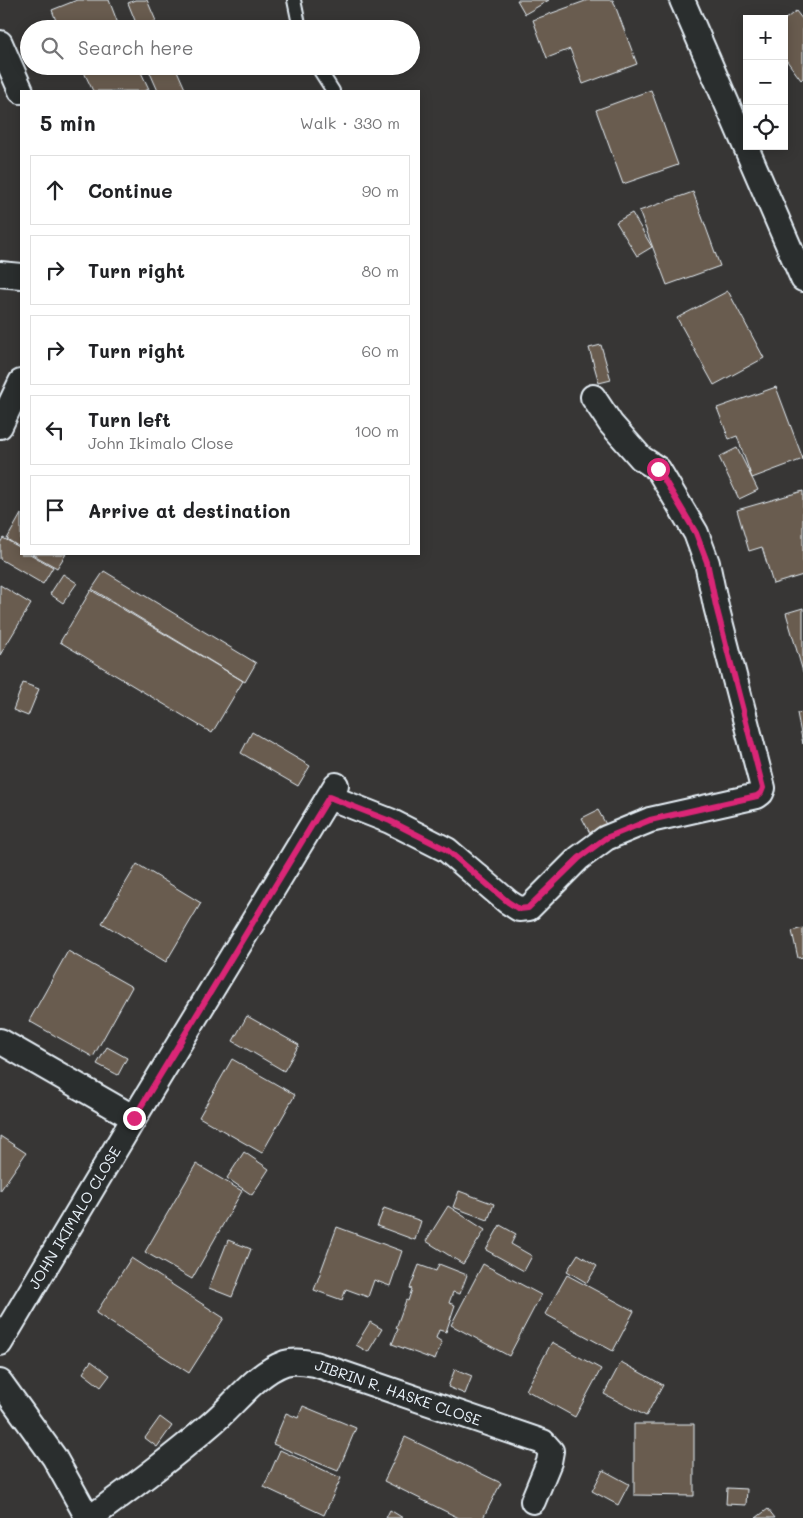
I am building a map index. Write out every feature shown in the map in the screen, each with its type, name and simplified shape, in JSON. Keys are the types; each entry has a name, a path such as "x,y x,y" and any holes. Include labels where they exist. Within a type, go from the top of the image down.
{"street":[{"path":"682,0 803,279"},
{"path":"0,43 22,90"},
{"path":"0,274 20,276"},
{"path":"0,426 20,384"},
{"name":"JOHN IKIMALO CLOSE","path":"0,1343 332,791 447,850 508,902 519,909 528,908 579,858 606,838 650,820 757,796 761,793 763,788 716,606 707,562 696,533 658,469 641,458 611,424 593,397"},
{"path":"0,1041 134,1118"},
{"name":"JIBRIN R. HASKE CLOSE","path":"89,1518 164,1464 272,1370 285,1363 300,1361 315,1364 543,1442 551,1451 549,1462 533,1501"},
{"path":"0,1382 54,1457 89,1518"}],"lane":[{"path":"294,0 298,20"},
{"path":"323,75 332,90"}],"building":[{"path":"77,0 109,0 117,20 56,20 52,10"},
{"path":"135,0 147,0 156,20 135,20 128,3"},
{"path":"517,0 549,0 525,14"},
{"path":"588,0 613,0 637,64 583,84 570,49 547,58 533,20"},
{"path":"796,11 803,20 803,78 801,80 788,62 788,17"},
{"path":"85,75 142,75 149,89 146,90 93,90"},
{"path":"151,75 179,75 186,90 158,90"},
{"path":"651,90 678,165 623,184 596,110"},
{"path":"693,192 720,266 667,285 639,211"},
{"path":"632,213 652,247 637,256 616,222"},
{"path":"728,291 764,358 714,385 677,318"},
{"path":"601,345 611,380 599,383 589,348"},
{"path":"776,387 803,459 752,478 737,436 729,439 717,408"},
{"path":"737,448 758,490 739,499 719,457"},
{"path":"803,491 803,575 773,584 762,547 749,551 737,510"},
{"path":"20,516 20,547 7,539"},
{"path":"3,538 20,547 20,555 32,555 53,567 43,584 0,559 0,543"},
{"path":"34,555 65,555 57,568"},
{"path":"104,571 256,663 245,682 92,589"},
{"path":"63,574 77,583 63,603 50,594"},
{"path":"0,585 31,604 0,655"},
{"path":"91,590 243,681 212,733 60,642"},
{"path":"803,608 803,672 786,613"},
{"path":"23,683 39,689 28,716 13,710"},
{"path":"803,712 803,744 797,713"},
{"path":"252,732 310,766 298,786 241,753"},
{"path":"598,810 608,828 592,837 582,818"},
{"path":"137,864 201,903 166,962 102,923"},
{"path":"803,928 803,957 798,958 792,931"},
{"path":"68,951 132,987 93,1057 29,1021"},
{"path":"247,1016 299,1045 284,1071 233,1041"},
{"path":"107,1047 127,1058 118,1075 97,1064"},
{"path":"232,1059 295,1095 262,1153 199,1117"},
{"path":"0,1136 26,1153 0,1191"},
{"path":"244,1152 269,1169 252,1195 227,1178"},
{"path":"196,1164 242,1191 192,1279 145,1252"},
{"path":"459,1191 494,1204 488,1220 453,1207"},
{"path":"448,1206 485,1230 463,1264 426,1241"},
{"path":"384,1208 421,1221 415,1240 377,1226"},
{"path":"500,1225 516,1234 511,1244 532,1256 524,1271 486,1250"},
{"path":"337,1227 402,1251 390,1286 374,1280 368,1297 346,1289 342,1300 314,1290"},
{"path":"228,1240 251,1249 232,1297 209,1288"},
{"path":"578,1254 597,1266 587,1283 567,1271"},
{"path":"131,1258 224,1318 189,1373 96,1313"},
{"path":"439,1264 467,1275 460,1294 453,1292 449,1303 455,1305 446,1332 439,1330 436,1338 442,1342 435,1360 392,1344 419,1265 436,1271"},
{"path":"483,1264 541,1295 509,1356 451,1325"},
{"path":"567,1275 634,1311 613,1351 545,1314"},
{"path":"370,1322 382,1329 368,1352 356,1345"},
{"path":"552,1342 601,1369 575,1417 526,1390"},
{"path":"91,1361 110,1375 101,1387 83,1373"},
{"path":"621,1362 663,1385 646,1416 604,1394"},
{"path":"455,1369 472,1376 465,1394 448,1387"},
{"path":"303,1406 356,1428 338,1471 273,1444 286,1413 298,1418"},
{"path":"160,1417 172,1426 157,1447 145,1438"},
{"path":"634,1424 694,1424 694,1496 634,1495"},
{"path":"405,1437 501,1483 483,1518 459,1518 384,1481"},
{"path":"280,1450 341,1478 324,1515 264,1487"},
{"path":"603,1470 629,1484 618,1505 592,1491"},
{"path":"727,1488 747,1489 746,1505 726,1504"},
{"path":"768,1509 775,1518 756,1518"},
{"path":"390,1510 403,1518 386,1518"}],"route":[{"path":"134,1118 329,797 390,821 447,850 508,902 519,909 528,908 579,858 606,838 650,820 757,796 761,793 763,788 716,606 707,562 696,533 658,469"}]}
